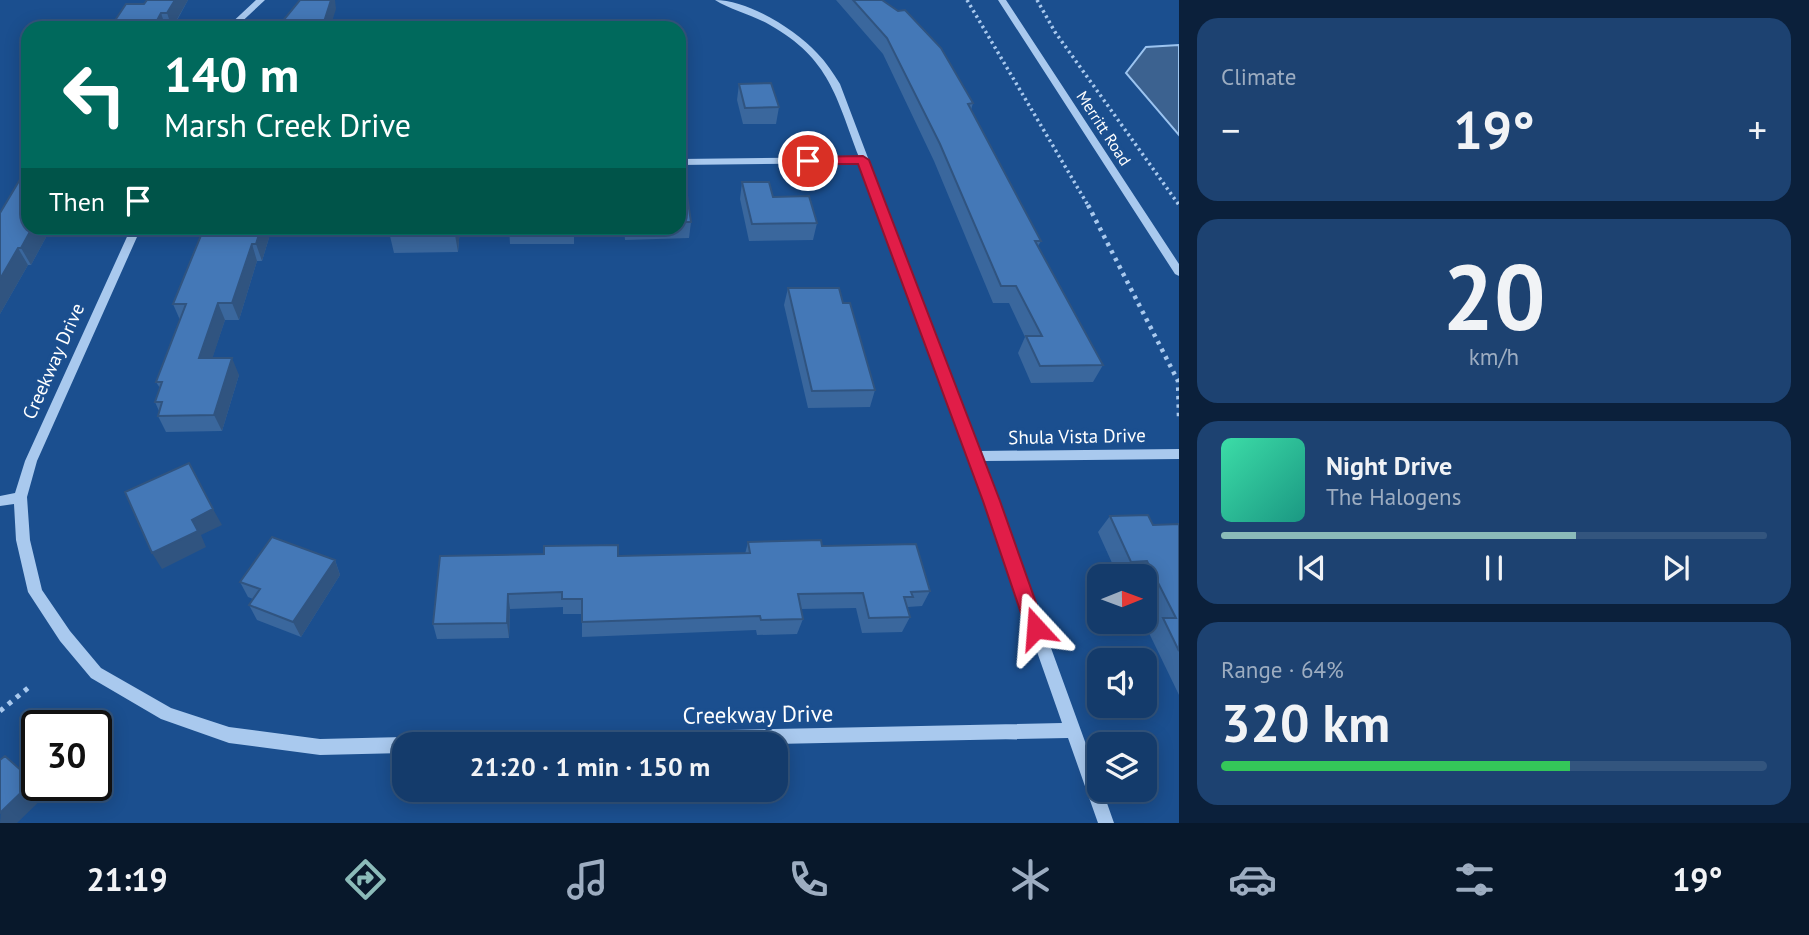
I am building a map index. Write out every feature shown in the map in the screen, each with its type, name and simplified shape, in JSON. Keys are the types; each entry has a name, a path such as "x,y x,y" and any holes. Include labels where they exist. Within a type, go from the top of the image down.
{"street":[{"path":"238,21 261,0"},
{"path":"719,0 781,26 818,56 836,84 975,456 1106,823"},
{"name":"Merritt Road","path":"1002,0 1179,272"},
{"path":"686,162 863,160"},
{"name":"Creekway Drive","path":"133,235 31,460 20,497 23,540 35,592 65,636 96,673 167,714 229,735 320,747 392,745"},
{"name":"Shula Vista Drive","path":"975,456 1179,454"},
{"path":"0,501 20,497"},
{"name":"Creekway Drive","path":"788,736 1072,730"}],"path":[{"path":"967,0 1077,183 1167,356 1178,381 1179,418"},
{"path":"1037,0 1055,32 1179,205"},
{"path":"0,711 28,688"}],"water":[{"path":"1179,45 1179,135 1126,73 1146,47"}],"building":[{"path":"147,0 175,0 167,13 161,13 157,21 115,21 126,4 144,4"},
{"path":"300,0 331,0 324,21 283,21"},
{"path":"853,0 882,0 898,11 905,10 941,48 973,103 968,104 1041,241 1035,241 1103,365 1040,366 1026,336 1042,336 1016,286 1001,286 940,144 887,38"},
{"path":"771,83 779,107 745,108 739,84"},
{"path":"21,178 21,235 28,235 0,279 0,213"},
{"path":"742,182 769,182 773,197 809,196 817,223 752,224"},
{"path":"686,195 687,195 691,222 686,222"},
{"path":"201,235 259,235 256,244 252,244 232,303 218,303 199,358 232,358 214,415 158,416 162,402 155,402 162,382 156,382 186,304 173,304"},
{"path":"390,235 455,235 390,236"},
{"path":"788,288 839,288 843,303 850,303 875,390 812,391"},
{"path":"189,463 213,509 192,520 198,531 152,553 125,492"},
{"path":"1148,515 1153,525 1179,524 1179,651 1163,618 1176,618 1157,581 1157,564 1149,564 1147,561 1131,562 1110,516"},
{"path":"272,537 335,560 293,622 249,605 260,589 240,582"},
{"path":"821,540 822,546 916,544 930,591 911,592 913,597 904,597 910,617 869,618 863,593 798,594 803,619 761,620 760,616 582,622 582,599 562,599 562,592 508,594 507,623 433,624 440,556 544,554 544,546 618,545 618,556 750,553 748,542"},
{"path":"5,756 21,770 21,793 0,813 0,760"}],"route":[{"path":"808,161 863,160 1036,628"}]}
